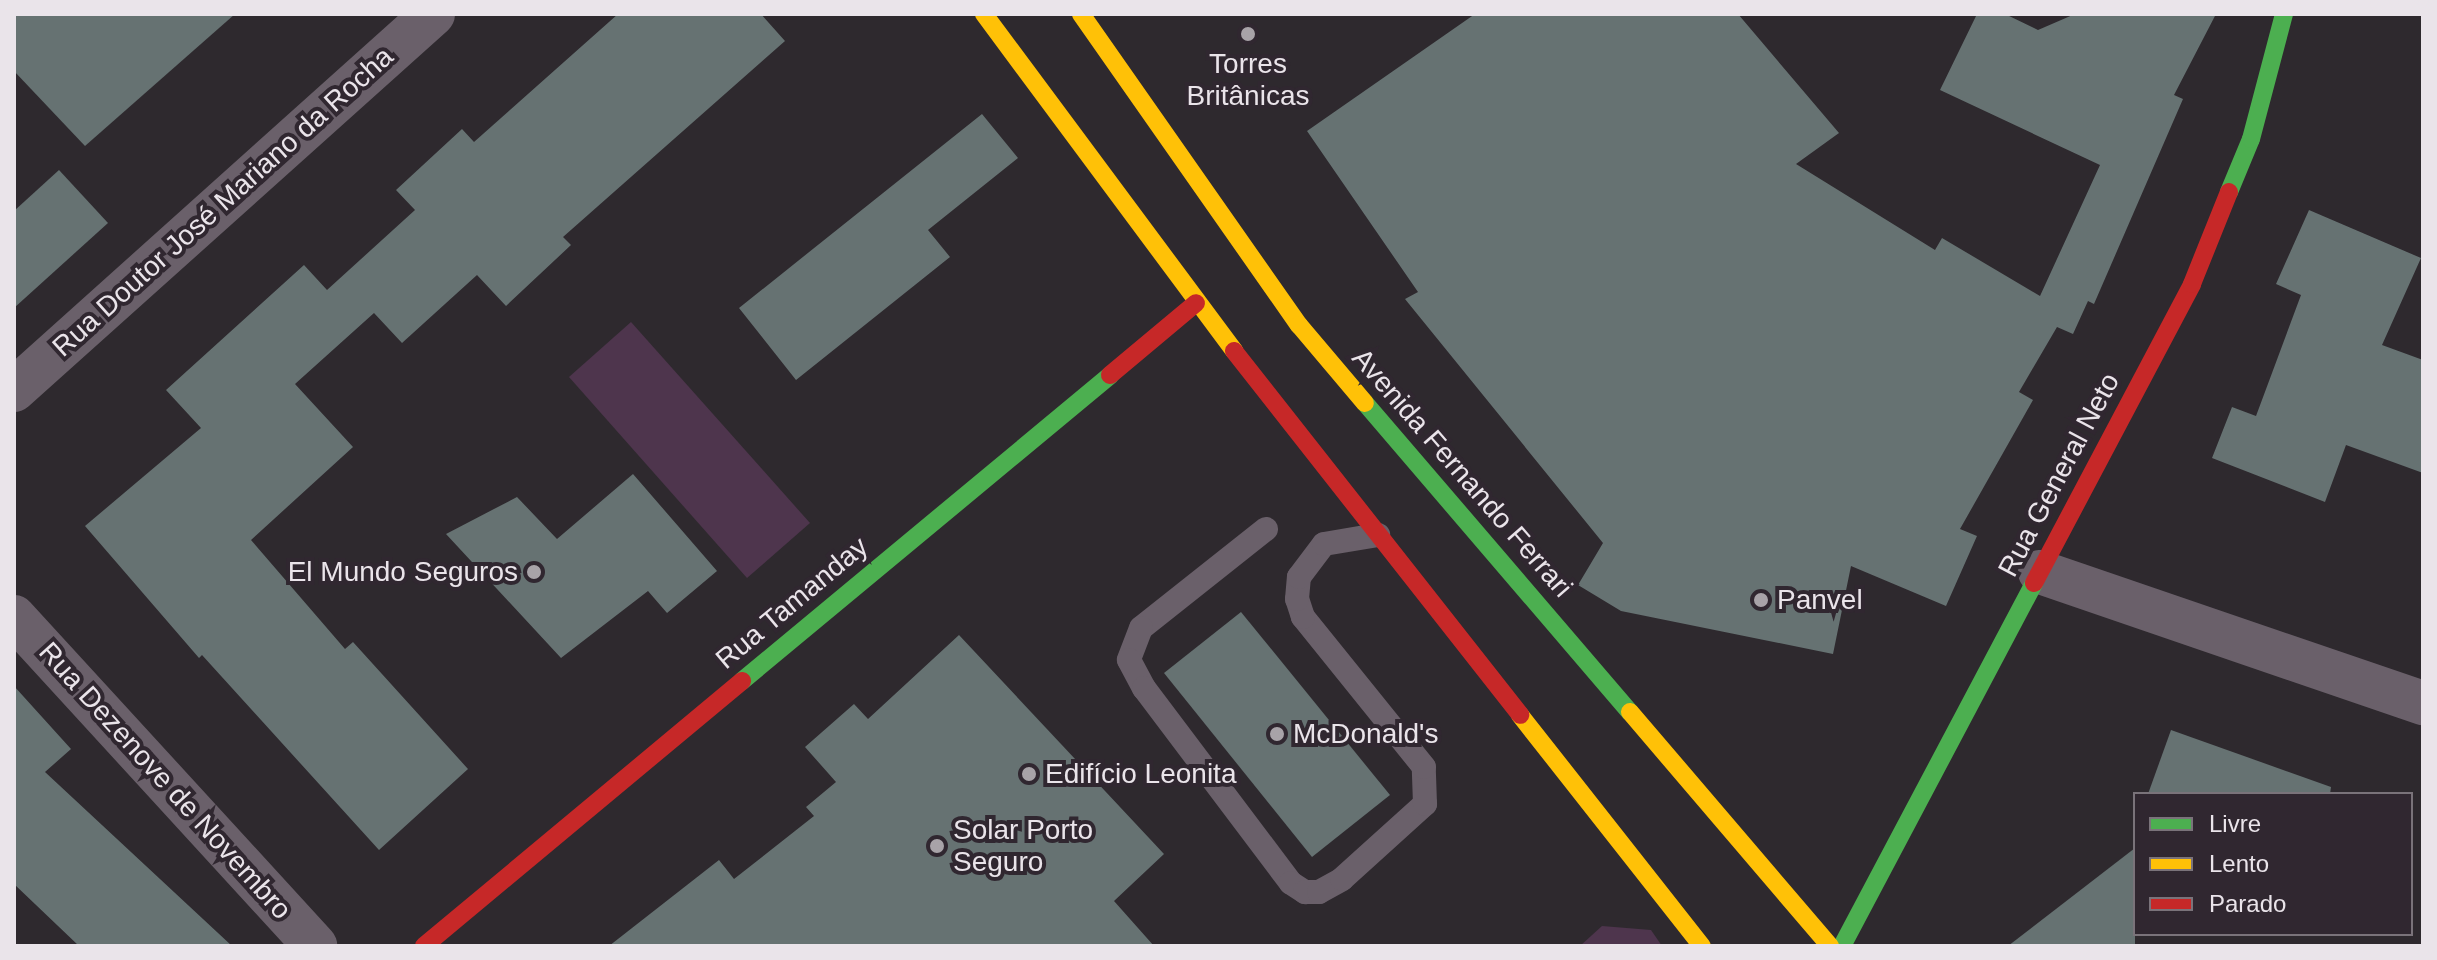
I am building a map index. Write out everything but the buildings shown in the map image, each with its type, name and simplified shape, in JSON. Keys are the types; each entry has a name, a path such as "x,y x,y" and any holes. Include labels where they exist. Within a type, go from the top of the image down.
{"main road":[{"path":"984,14 1196,303 1702,946"},
{"name":"Avenida Fernando Ferrari","path":"1081,14 1299,325 1830,946"},
{"name":"Rua General Neto","path":"1842,946 2192,284 2251,139 2284,14"},
{"name":"Rua Tamanday","path":"424,946 1196,303"}],"street":[{"name":"Rua Doutor José Mariano da Rocha","path":"14,390 433,14"},
{"path":"2040,572 2423,703"},
{"name":"Rua Dezenove de Novembro","path":"14,617 315,946"}],"lane":[{"path":"1266,529 1141,628 1132,641 1129,660 1144,688 1291,883 1305,892 1319,892 1342,879 1425,804 1424,767 1303,617 1297,599 1299,577 1324,544 1378,535"}],"shaded area":[{"path":"631,322 810,523 747,578 569,377"},
{"path":"1602,926 1651,930 1662,946 1580,946"}],"traffic: fast":[{"path":"2229,192 2251,139 2284,14"},
{"path":"742,681 1110,375"},
{"path":"1365,403 1630,712"},
{"path":"1842,946 2034,583"}],"traffic: slow":[{"path":"984,14 1234,351"},
{"path":"1081,14 1299,325 1365,403"},
{"path":"1630,712 1830,946"},
{"path":"1520,715 1702,946"}],"traffic: jam":[{"path":"2034,583 2192,284 2229,192"},
{"path":"1110,375 1196,303"},
{"path":"1234,351 1520,715"},
{"path":"424,946 742,681"}],"place":[{"name":"Torres Britânicas","path":"1248,34"},
{"name":"El Mundo Seguros","path":"534,572"},
{"name":"Panvel","path":"1761,600"},
{"name":"McDonald's","path":"1277,734"},
{"name":"Edifício Leonita","path":"1029,774"},
{"name":"Solar Porto Seguro","path":"937,846"}]}
